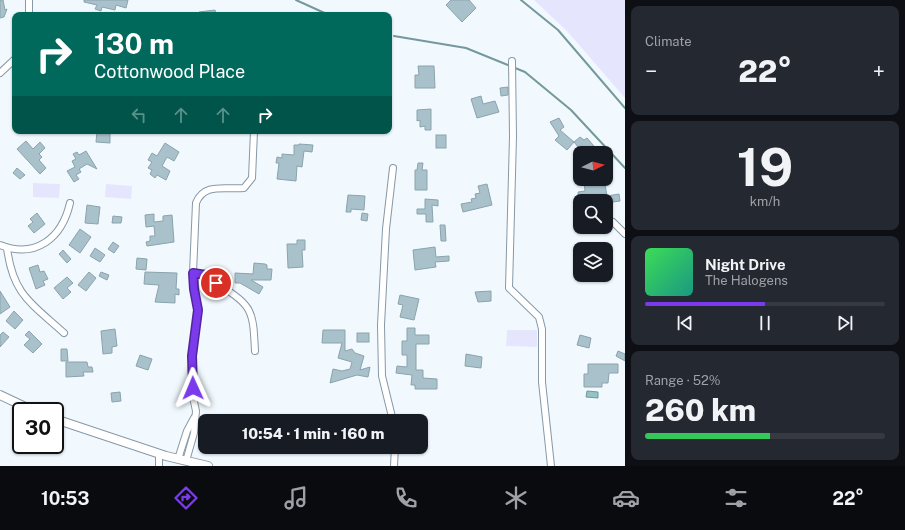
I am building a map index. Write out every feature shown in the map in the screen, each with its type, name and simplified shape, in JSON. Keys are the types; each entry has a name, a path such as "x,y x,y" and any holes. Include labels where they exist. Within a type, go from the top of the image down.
{"street":[{"path":"29,0 29,12"},
{"path":"0,73 12,62"},
{"path":"512,62 509,288 539,317 542,329 542,382 551,466"},
{"path":"182,460 187,431 195,417 192,361 198,310 193,273 196,207 198,197 205,190 213,188 244,188 252,178 254,134"},
{"path":"391,414 382,376 381,325 386,229 393,168"},
{"path":"0,245 6,248 27,249 48,242 64,223 70,203"},
{"path":"613,222 625,234"},
{"path":"6,248 11,274 22,294 64,333"},
{"path":"193,273 206,275 220,286 234,293 246,304 251,312 254,325 256,351"},
{"path":"0,396 14,402"},
{"path":"64,422 160,454 208,466"},
{"path":"159,466 160,454"},
{"path":"394,466 395,454"}],"shaded area":[{"path":"534,0 625,0 625,98 567,31"},
{"path":"33,183 60,184 59,198 33,197"},
{"path":"106,184 132,186 131,199 105,197"},
{"path":"507,330 537,330 537,347 506,346"},
{"path":"587,391 598,392 598,398 586,397"}],"building":[{"path":"0,0 3,0 5,10 7,9 4,17 0,18"},
{"path":"84,0 128,0 126,8 116,5 115,10 102,7 101,11 95,9 97,5 84,2"},
{"path":"451,0 469,0 476,8 462,22 446,5"},
{"path":"215,10 215,12 199,12"},
{"path":"418,66 434,66 435,88 415,88 415,75 419,75"},
{"path":"508,87 508,95 501,96 500,88"},
{"path":"481,96 483,104 495,101 499,112 477,118 471,99"},
{"path":"431,109 431,130 425,130 425,126 420,127 420,120 417,121 417,110"},
{"path":"559,118 564,127 560,130 574,142 567,150 555,140 559,136 550,122"},
{"path":"97,134 110,134 110,143 96,142"},
{"path":"436,135 446,135 446,148 436,148"},
{"path":"580,137 584,140 587,138 594,146 577,146 574,142"},
{"path":"26,141 33,149 40,142 45,148 39,154 42,157 39,160 46,168 40,174 17,149"},
{"path":"165,143 179,152 174,161 167,157 162,166 170,171 166,180 157,175 155,178 150,174 152,170 148,168 152,162 148,160 152,153 157,156"},
{"path":"294,145 313,145 312,152 304,151 302,167 297,166 296,181 277,179 279,163 276,163 277,157 282,158 282,154 294,155"},
{"path":"86,151 97,169 87,164 79,169 81,172 76,175 79,179 74,182 67,171 75,167 72,161 76,159 73,154 77,152 79,155"},
{"path":"418,163 423,163 422,170 427,170 427,190 415,190 415,170 417,170"},
{"path":"17,168 25,175 20,179 13,173"},
{"path":"487,184 492,205 463,212 461,204 472,202 471,199 476,198 475,194 480,193 478,186"},
{"path":"584,186 605,186 607,194 578,194 578,192 585,191"},
{"path":"619,194 620,201 613,202 613,195"},
{"path":"348,195 365,196 364,210 351,209 351,212 346,212"},
{"path":"425,199 438,200 438,206 432,205 433,222 426,222 426,214 417,214 417,209 425,209"},
{"path":"87,205 100,207 98,224 85,223"},
{"path":"37,213 45,224 34,233 28,226 33,222 30,219"},
{"path":"362,213 368,214 367,221 361,220"},
{"path":"154,214 154,222 163,221 163,216 172,215 174,242 147,246 146,242 150,241 150,236 155,236 154,226 146,227 145,215"},
{"path":"113,216 122,217 121,223 112,223"},
{"path":"440,225 445,225 446,241 441,241"},
{"path":"80,229 91,237 80,253 69,245"},
{"path":"297,240 305,240 305,250 302,250 303,267 288,268 287,244 297,244"},
{"path":"113,242 119,246 114,253 108,249"},
{"path":"435,247 436,257 449,256 449,261 435,262 436,267 415,270 413,250"},
{"path":"95,248 105,255 100,262 90,256"},
{"path":"63,250 71,259 67,263 59,254"},
{"path":"137,258 147,259 146,270 136,269"},
{"path":"254,263 265,264 267,265 267,269 272,269 271,280 251,280 263,287 259,294 240,283 235,283 235,273 253,274"},
{"path":"38,265 40,272 44,271 48,279 43,281 45,285 36,289 29,268"},
{"path":"89,272 96,278 86,291 78,285"},
{"path":"101,272 109,275 107,280 99,276"},
{"path":"145,272 177,273 176,289 179,289 179,295 175,294 175,303 155,302 159,285 144,284"},
{"path":"67,277 73,283 67,288 71,292 63,299 54,288"},
{"path":"0,291 10,307 0,314"},
{"path":"491,291 491,301 478,302 475,292"},
{"path":"400,295 419,299 414,320 400,317 403,305 398,304"},
{"path":"14,311 23,320 15,329 6,321"},
{"path":"407,328 415,328 415,335 429,335 429,344 416,344 416,370 423,370 423,378 437,379 437,389 415,389 415,385 411,385 412,375 396,373 397,366 407,367 407,355 402,355 402,341 407,341"},
{"path":"115,329 117,346 112,347 112,353 103,354 101,331"},
{"path":"323,330 345,330 345,351 352,349 355,353 364,356 360,370 370,367 368,377 357,375 330,383 333,369 342,371 350,369 352,362 338,358 342,343 322,343"},
{"path":"29,331 42,344 33,353 24,345 30,339 25,335"},
{"path":"3,332 9,337 0,347 0,335"},
{"path":"357,333 369,333 369,342 357,342"},
{"path":"580,335 591,338 589,348 577,345"},
{"path":"61,349 67,349 68,361 61,361"},
{"path":"618,351 625,354 625,361 616,356"},
{"path":"466,354 482,357 481,368 465,366"},
{"path":"140,355 152,359 148,370 136,366"},
{"path":"66,362 87,362 88,367 92,367 93,372 83,372 84,376 66,377"},
{"path":"588,364 618,364 618,373 609,373 608,383 602,383 602,387 584,387 584,374 588,374"},
{"path":"120,392 121,401 112,402 111,393"}],"waterway":[{"path":"296,0 322,12"},
{"path":"521,0 558,30 625,108"},
{"path":"394,36 466,48 525,72 571,110 625,168"}],"route":[{"path":"193,388 194,376 192,356 198,315 193,273 206,275 216,283"}]}
